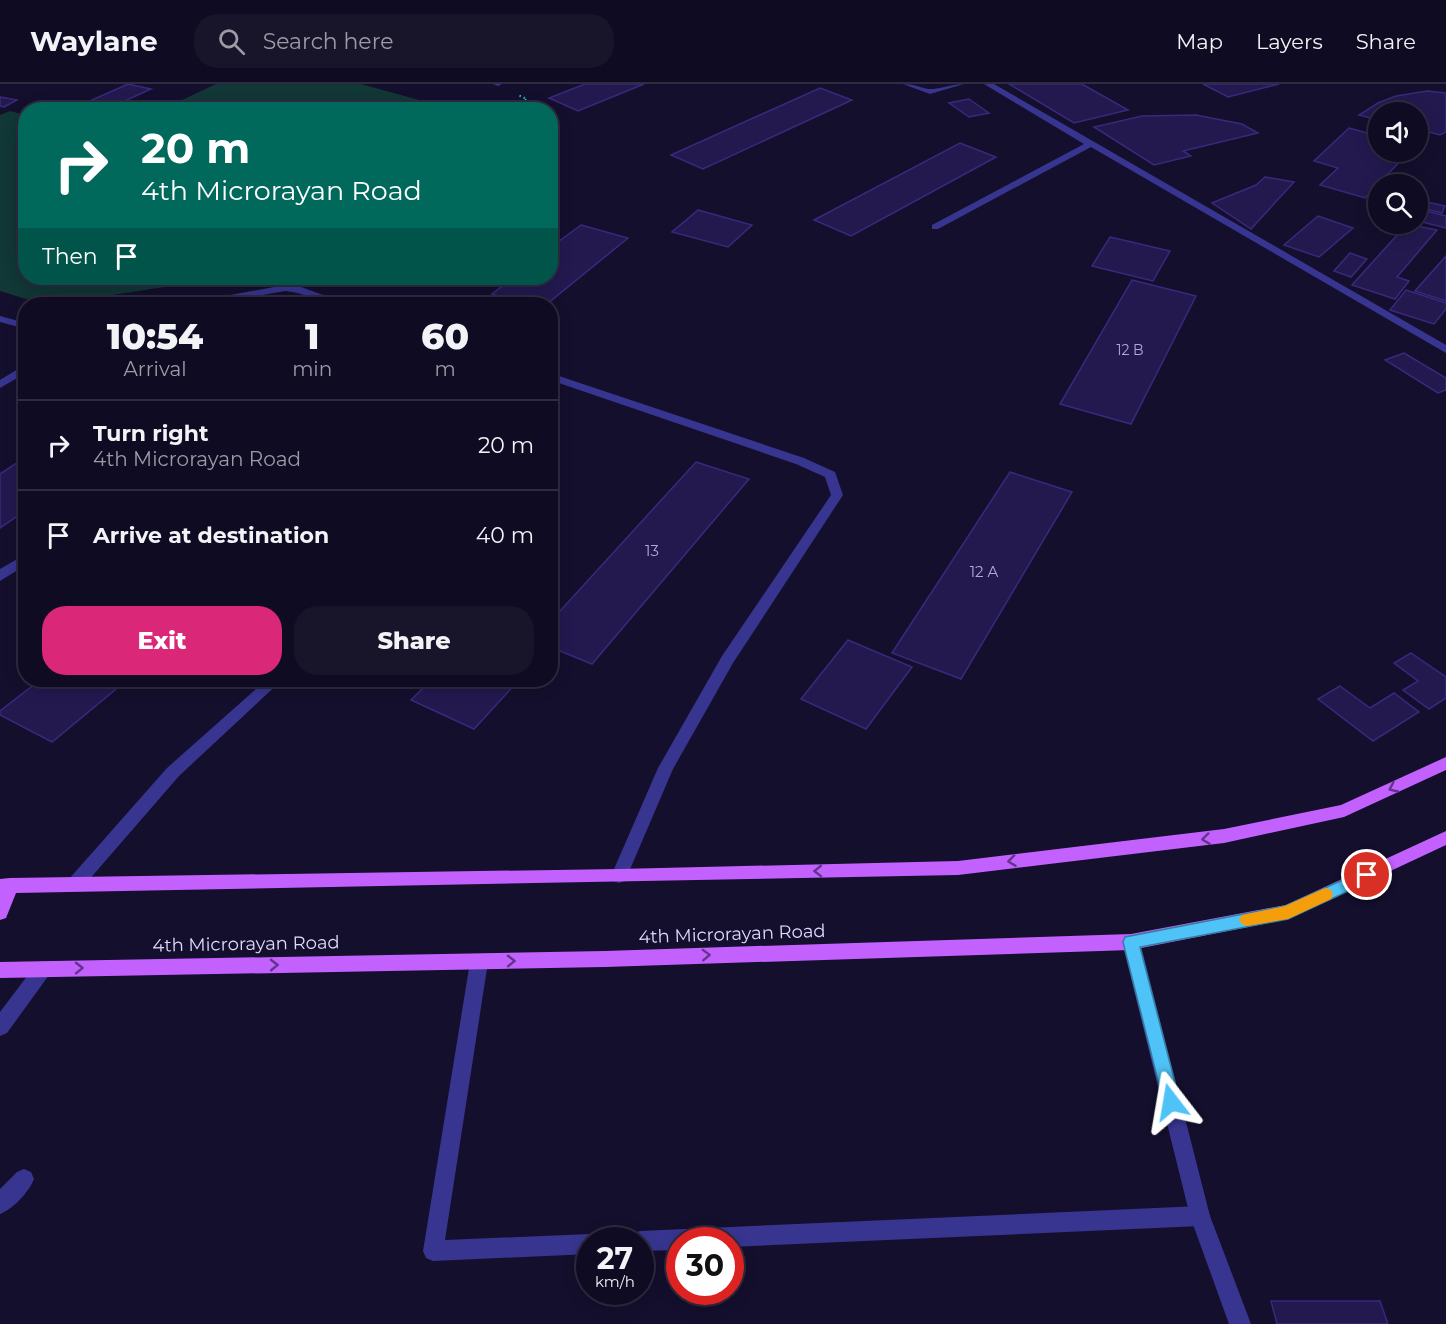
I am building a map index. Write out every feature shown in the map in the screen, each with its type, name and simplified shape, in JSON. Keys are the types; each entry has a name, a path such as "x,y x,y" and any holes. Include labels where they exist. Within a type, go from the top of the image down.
{"main road":[{"path":"0,913 5,885 619,876 958,868 1224,836 1344,811 1446,763"},
{"name":"4th Microrayan Road","path":"0,970 479,962 1131,942 1288,912 1446,838"}],"street":[{"path":"907,84 930,92 960,84"},
{"path":"988,84 1446,350"},
{"path":"934,227 1090,144"},
{"path":"236,297 285,288 297,289 322,297"},
{"path":"0,319 18,324"},
{"path":"0,385 18,373"},
{"path":"558,379 800,461 831,475 837,495 727,660 666,768 619,876"},
{"path":"0,576 18,564"},
{"path":"75,884 173,772 267,687"},
{"path":"1131,942 1200,1216 1240,1324"},
{"path":"479,962 433,1251 576,1245"},
{"path":"0,1027 43,969"},
{"path":"0,1204 24,1179"},
{"path":"654,1240 1200,1216"}],"green space":[{"path":"216,84 361,84 427,102 178,102"},
{"path":"10,111 18,113 18,285 177,285 100,297 19,297 0,291 0,115"}],"building":[{"path":"128,84 151,89 123,102 87,102"},
{"path":"585,84 644,84 578,111 549,98"},
{"path":"1009,84 1082,84 1128,110 1074,123"},
{"path":"1203,84 1279,84 1228,97"},
{"path":"820,88 852,100 703,169 671,155"},
{"path":"1427,91 1446,93 1446,132 1440,135 1428,132 1428,102 1381,102 1396,96"},
{"path":"0,97 17,100 4,107 0,106"},
{"path":"969,99 989,113 969,117 949,103"},
{"path":"1368,109 1368,117 1359,115"},
{"path":"1196,115 1242,124 1258,133 1183,151 1191,156 1154,165 1094,127 1142,116"},
{"path":"1349,128 1368,133 1368,162 1399,162 1388,174 1368,174 1368,195 1365,198 1320,185 1338,168 1314,161"},
{"path":"960,143 996,157 851,236 814,220"},
{"path":"1265,177 1294,182 1251,229 1212,203 1256,185"},
{"path":"1428,202 1445,206 1442,213 1428,210"},
{"path":"698,210 752,225 728,247 672,232"},
{"path":"1428,212 1446,216 1446,228 1428,224"},
{"path":"1318,216 1353,228 1319,257 1284,245"},
{"path":"581,225 628,238 556,297 502,297 492,294 504,285 558,285 558,242"},
{"path":"1428,228 1437,230 1397,277 1409,281 1395,299 1352,285 1398,234 1428,234"},
{"path":"1110,237 1170,251 1153,281 1092,266"},
{"path":"1350,253 1367,259 1351,277 1334,271"},
{"path":"1446,256 1446,301 1415,291"},
{"path":"1132,280 1196,296 1131,424 1060,404"},
{"path":"1406,290 1446,303 1446,309 1434,324 1390,310"},
{"path":"1404,353 1446,378 1446,390 1438,393 1385,360"},
{"path":"18,462 18,516 0,528 0,474"},
{"path":"696,462 749,479 592,664 558,650 558,613"},
{"path":"1010,472 1072,492 961,679 892,653"},
{"path":"848,640 912,667 866,729 801,699"},
{"path":"1411,653 1446,677 1446,698 1429,709 1403,690 1418,681 1394,663"},
{"path":"1340,686 1370,708 1394,693 1419,712 1373,741 1318,699"},
{"path":"31,687 119,687 52,742 0,715 0,711"},
{"path":"424,687 513,687 474,729 411,700"},
{"path":"1271,1301 1380,1301 1388,1324 1277,1324"}],"slow traffic":[{"path":"1247,920 1288,912 1325,895"}],"route":[{"path":"1171,1102 1131,942 1288,912 1367,875"}]}
